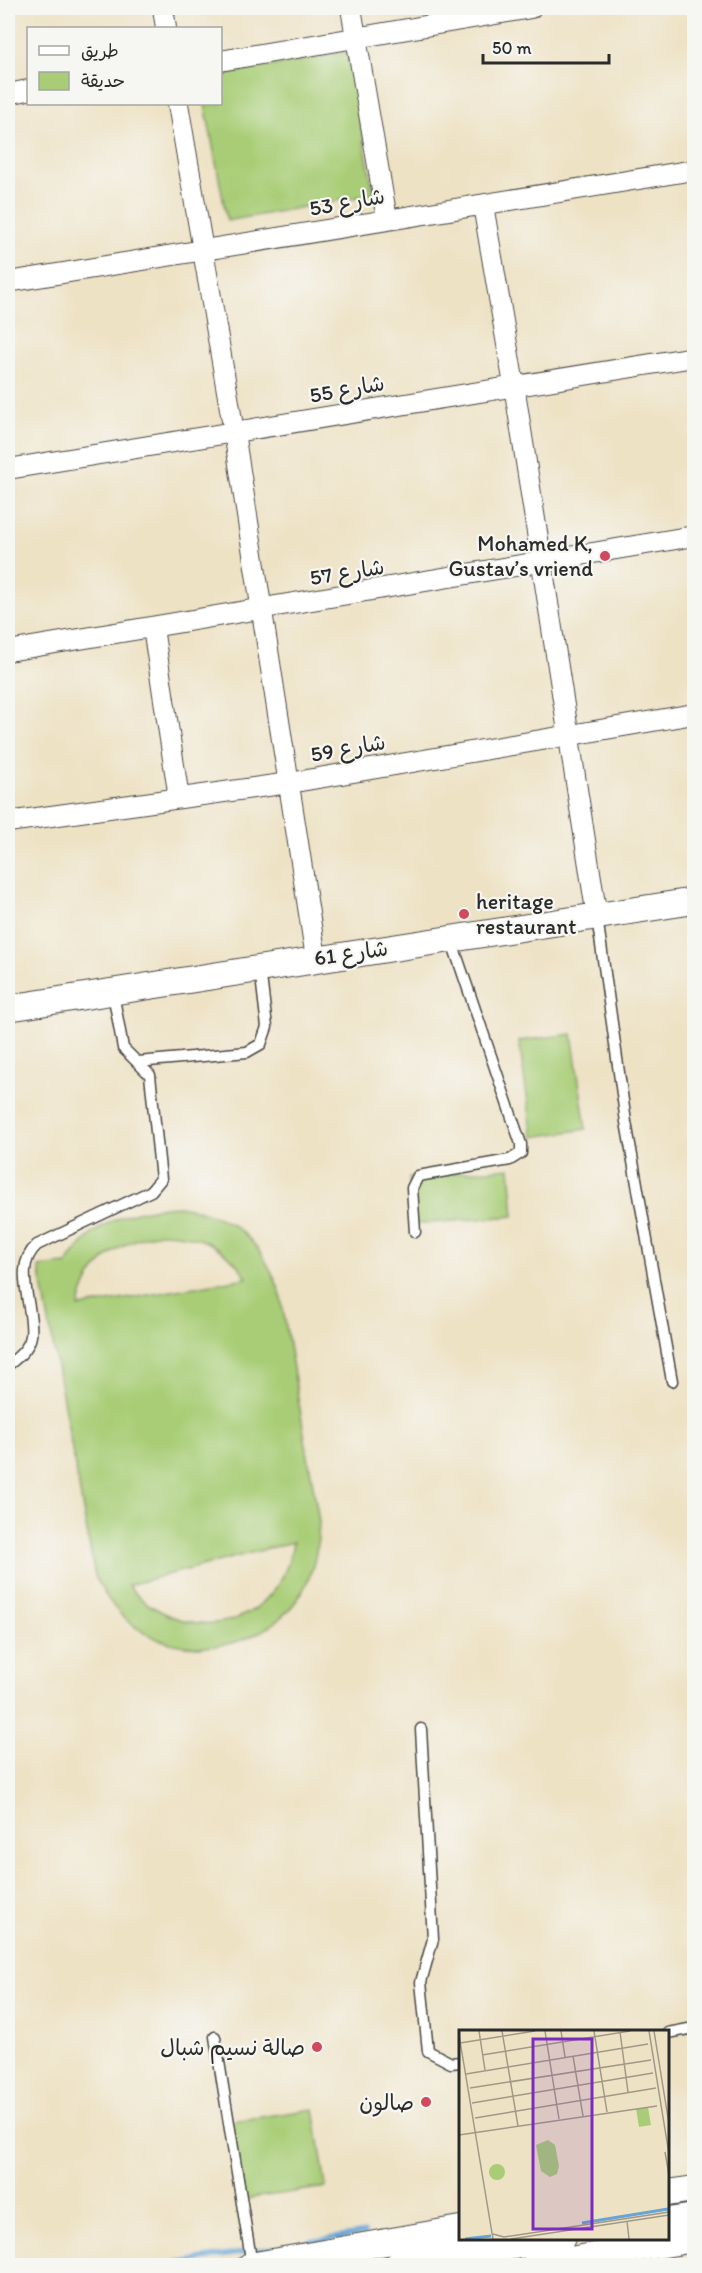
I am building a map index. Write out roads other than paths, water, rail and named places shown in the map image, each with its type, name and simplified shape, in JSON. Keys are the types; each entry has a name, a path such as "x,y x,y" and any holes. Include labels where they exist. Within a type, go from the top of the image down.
{"street":[{"path":"163,8 166,27"},
{"path":"351,8 387,219"},
{"path":"222,61 531,8"},
{"path":"8,94 27,90"},
{"path":"178,105 234,432 316,958"},
{"name":"شارع 53","path":"8,282 694,170"},
{"path":"483,205 543,564 597,917"},
{"name":"شارع 55","path":"8,469 694,357"},
{"name":"شارع 57","path":"8,651 543,564 694,536"},
{"path":"153,628 179,798"},
{"name":"شارع 59","path":"8,822 289,783 694,714"},
{"name":"شارع 61","path":"8,1008 316,958 694,901"},
{"path":"669,2193 694,2189"},
{"path":"669,2221 694,2217"},
{"path":"251,2265 459,2229"},
{"path":"534,2265 694,2239"},
{"path":"396,2265 550,2240"}],"lane":[{"path":"597,917 626,1122 672,1381"},
{"path":"415,1233 412,1188 418,1176 510,1160 521,1153 521,1144 450,938"},
{"path":"138,1062 247,1052 261,1044 267,1026 260,967"},
{"path":"8,1365 22,1354 31,1337 25,1273 25,1262 30,1251 37,1245 151,1191 161,1179 150,1075 123,1048 112,991"},
{"path":"421,1729 433,1939 421,1982 428,2051 451,2063 459,2062"},
{"path":"669,2033 694,2028"},
{"path":"215,2037 251,2265"}],"waterway":[{"path":"160,2266 365,2233"}],"place":[{"name":"Mohamed K, Gustav’s vriend","path":"605,556"},
{"name":"heritage restaurant","path":"464,914"},
{"name":"صالة نسيم شبال","path":"317,2047"},
{"name":"صالون","path":"426,2102"}]}
